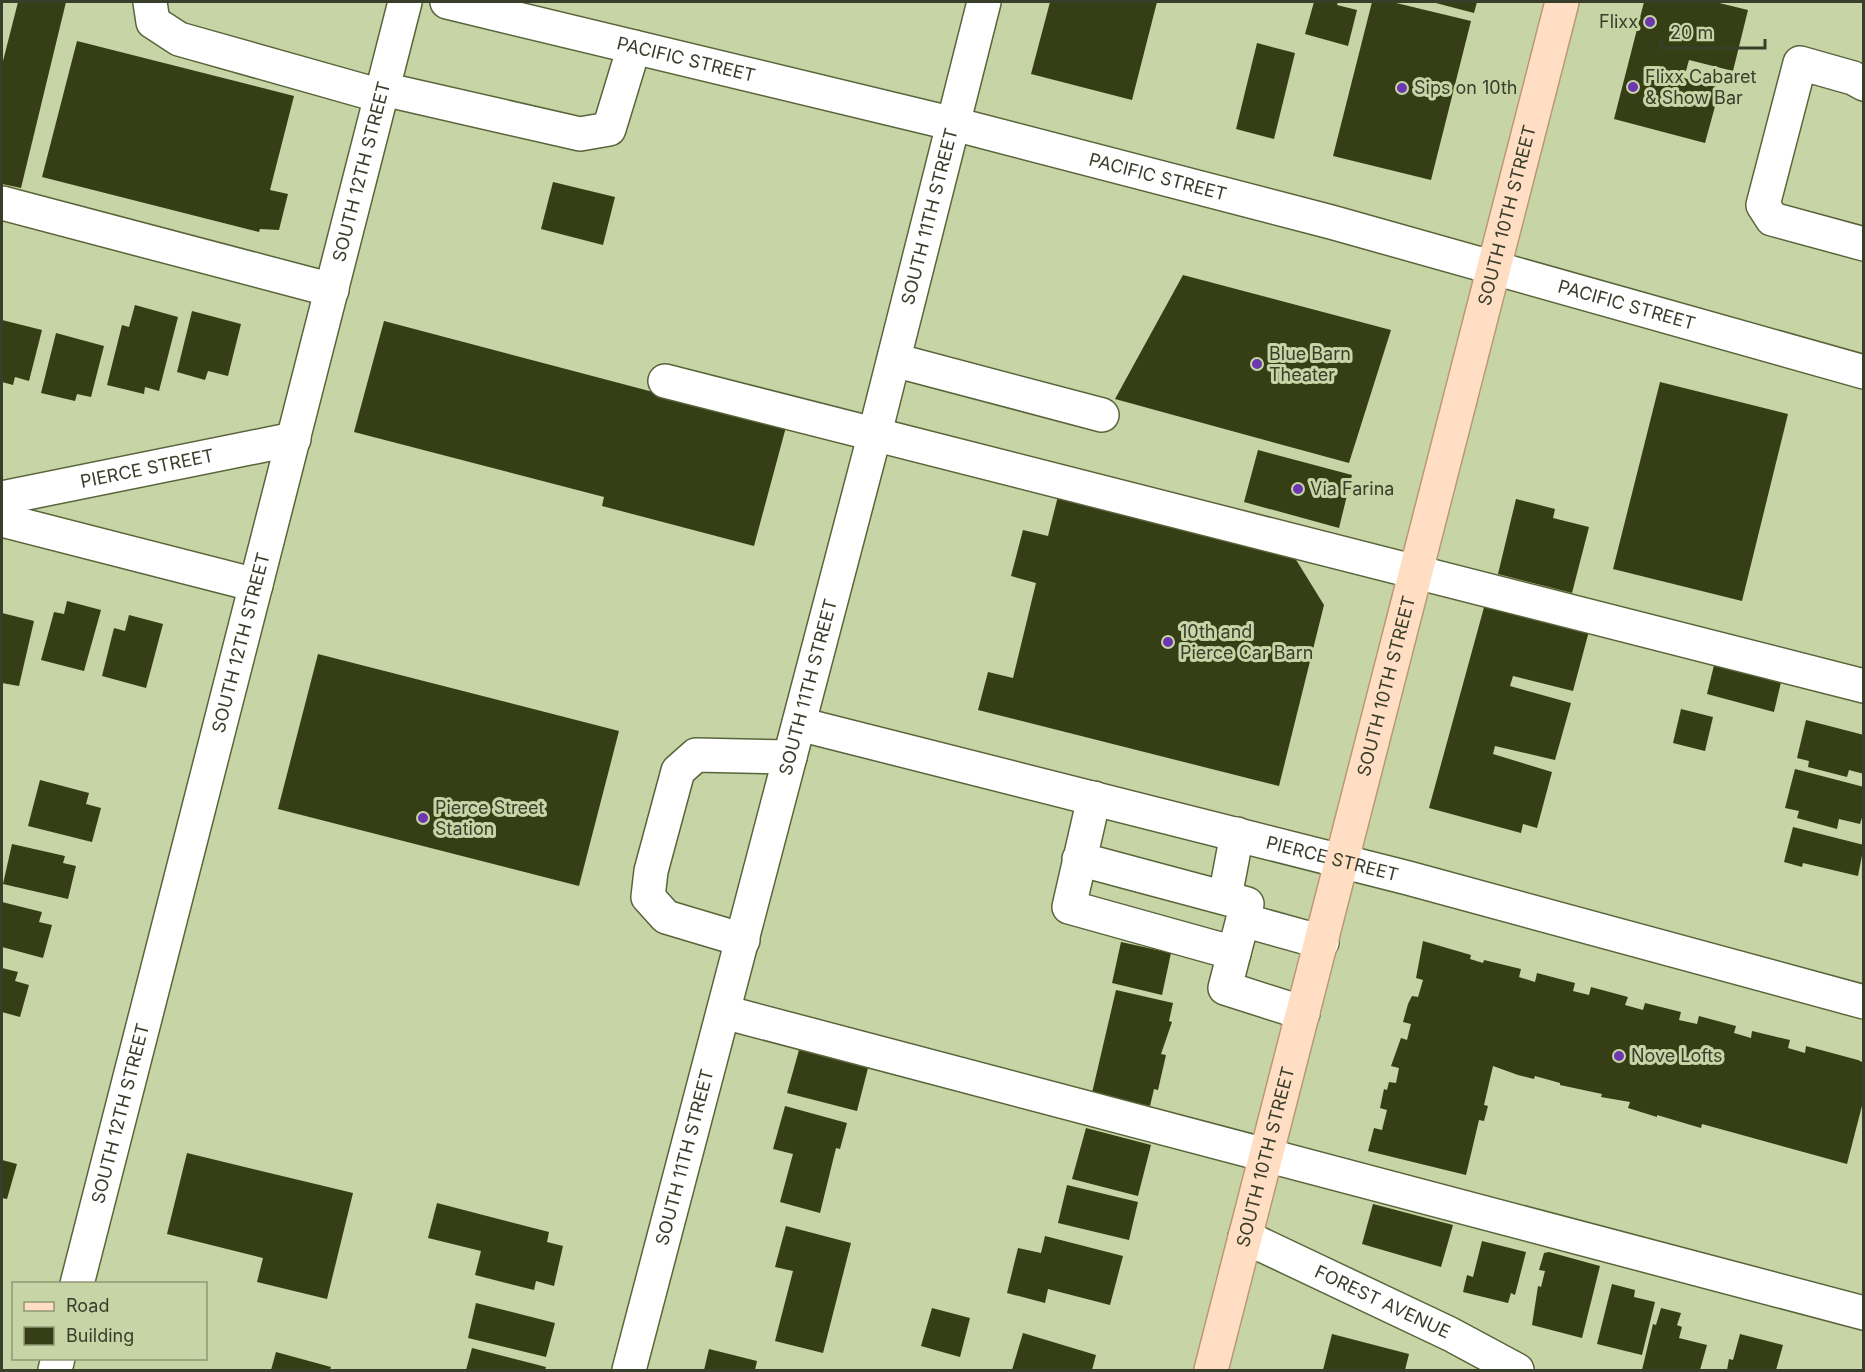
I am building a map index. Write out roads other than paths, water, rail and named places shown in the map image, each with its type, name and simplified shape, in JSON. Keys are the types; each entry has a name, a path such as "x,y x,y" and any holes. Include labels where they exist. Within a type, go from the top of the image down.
{"main road":[{"name":"SOUTH 10TH STREET","path":"1211,1371 1418,571 1562,2"}],"street":[{"path":"150,2 153,22 179,39 382,92 580,134 609,129 634,47"},
{"name":"SOUTH 12TH STREET","path":"78,1282 405,2"},
{"name":"PACIFIC STREET","path":"447,2 954,123 1331,222 1863,372"},
{"name":"SOUTH 11TH STREET","path":"629,1371 894,360 984,2"},
{"path":"1863,84 1853,78 1800,63 1763,205 1772,219 1863,244"},
{"path":"2,203 332,290"},
{"path":"894,360 1102,415"},
{"path":"664,381 1863,686"},
{"name":"PIERCE STREET","path":"2,498 294,439"},
{"path":"2,520 256,585"},
{"name":"PIERCE STREET","path":"799,724 1343,861 1863,1002"},
{"path":"743,940 666,917 648,897 651,871 678,771 696,755 790,757"},
{"path":"1094,798 1070,907 1234,952"},
{"path":"1237,834 1234,952 1225,988 1303,1013"},
{"path":"1079,859 1234,908 1322,942"},
{"path":"724,1012 1863,1313"},
{"name":"FOREST AVENUE","path":"1245,1237 1450,1334 1518,1371"}],"place":[{"name":"Flixx","path":"1650,22"},
{"name":"Flixx Cabaret & Show Bar","path":"1633,87"},
{"name":"Sips on 10th","path":"1402,88"},
{"name":"Blue Barn Theater","path":"1257,364"},
{"name":"Via Farina","path":"1298,489"},
{"name":"10th and Pierce Car Barn","path":"1168,642"},
{"name":"Pierce Street Station","path":"423,818"},
{"name":"Nove Lofts","path":"1619,1056"}]}
